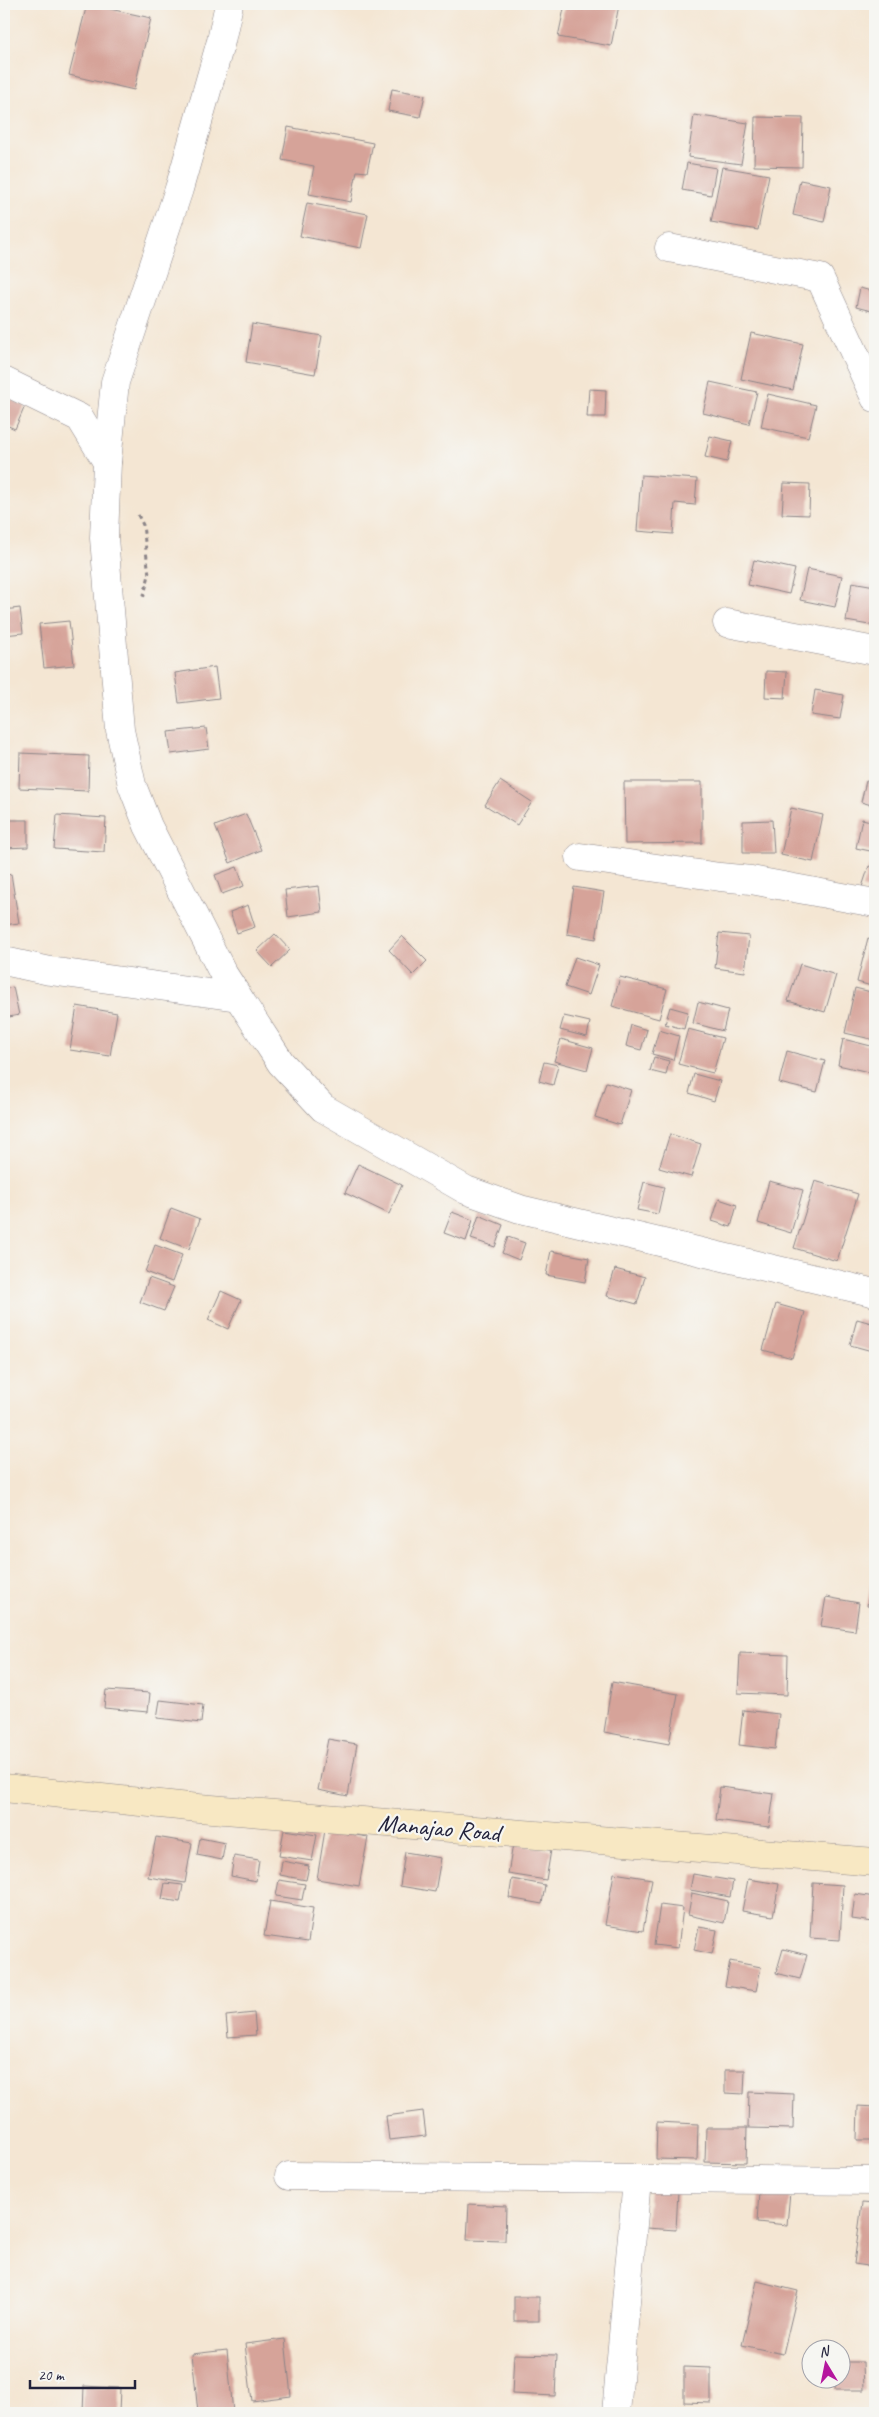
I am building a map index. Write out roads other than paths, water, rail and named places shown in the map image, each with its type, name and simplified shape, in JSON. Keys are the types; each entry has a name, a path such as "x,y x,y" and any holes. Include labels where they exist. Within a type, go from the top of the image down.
{"street":[{"path":"229,4 221,42 179,189 115,382 107,462 105,548 120,730 132,785 148,826 224,976 281,1063 323,1108 466,1190 520,1209 875,1292"},
{"path":"669,248 820,278 875,398"},
{"path":"4,381 80,418 107,462"},
{"path":"80,418 95,409 115,382"},
{"path":"727,623 875,651"},
{"path":"580,857 751,880 875,903"},
{"path":"4,961 50,971 238,997"},
{"name":"Manajao Road","path":"4,1788 199,1808 875,1862"},
{"path":"289,2176 875,2181"},
{"path":"616,2413 637,2180"}]}
